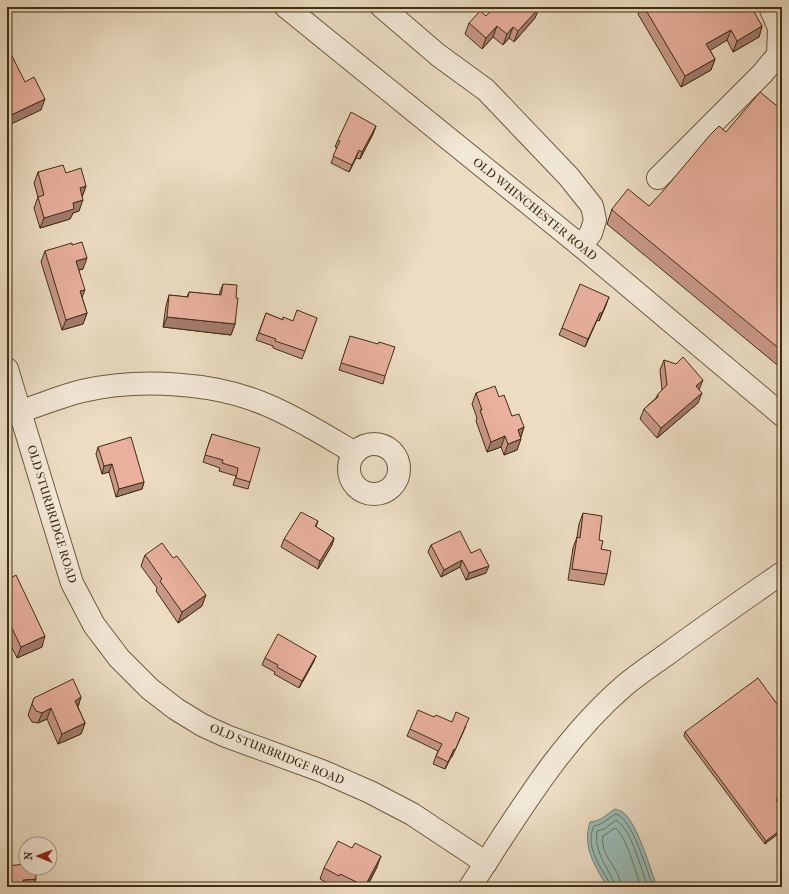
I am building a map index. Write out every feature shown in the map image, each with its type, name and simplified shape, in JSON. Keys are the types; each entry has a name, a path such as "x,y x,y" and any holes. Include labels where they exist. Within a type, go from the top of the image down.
{"street":[{"name":"OLD WHINCHESTER ROAD","path":"286,7 581,246 782,415"},
{"path":"382,7 438,55 486,90 569,177 592,206 595,220 591,233 581,246"},
{"path":"759,7 770,33 779,40"},
{"path":"658,178 762,74 778,55 780,28 770,7"},
{"name":"OLD STURBRIDGE ROAD","path":"7,369 14,414 72,583 94,625 119,658 150,689 176,709 226,736 322,771 370,792 412,814 486,863"},
{"path":"14,414 82,392 125,384 163,384 200,387 234,394 266,404 299,420 355,453"},
{"path":"470,887 547,770 602,707 637,676 710,623 782,574"}],"water":[{"path":"615,809 621,811 627,816 638,834 657,887 607,887 594,864 588,840 590,822 601,819"}],"building":[{"path":"494,7 539,8 518,31 513,27 507,34 497,26 486,38 469,23 480,11 486,16"},
{"path":"644,7 747,7 750,12 753,10 762,26 737,41 731,30 706,44 715,59 685,76"},
{"path":"12,56 25,82 34,77 45,99 7,117 7,59"},
{"path":"760,92 782,110 782,351 612,210 628,189 649,206 710,135 719,126 726,132"},
{"path":"351,112 376,126 362,152 359,150 352,165 333,156 340,141 338,140"},
{"path":"63,165 66,173 81,168 86,186 80,188 83,200 73,203 74,209 44,218 38,197 44,195 38,172"},
{"path":"82,242 87,258 76,261 85,290 80,291 87,313 66,320 45,251 72,243 72,245"},
{"path":"223,284 237,285 236,298 238,298 235,324 167,317 169,295 188,297 189,292 221,295"},
{"path":"580,284 609,297 588,339 562,328"},
{"path":"297,310 317,318 305,351 275,341 276,339 259,333 266,313 283,320 283,317 293,321"},
{"path":"350,336 395,347 385,376 341,363"},
{"path":"683,357 703,380 696,386 702,393 661,428 644,409 658,397 658,394 667,385 664,360 676,364"},
{"path":"495,386 499,397 504,395 512,416 519,414 524,427 518,430 521,439 508,444 505,436 491,442 476,393"},
{"path":"212,434 260,448 250,482 236,478 238,468 222,463 223,460 205,455"},
{"path":"131,437 144,482 119,489 112,464 104,466 98,447"},
{"path":"301,512 318,521 315,526 334,538 320,561 284,539"},
{"path":"583,513 602,516 599,540 603,541 601,549 611,551 607,574 572,569 577,537 580,538"},
{"path":"460,531 471,553 480,549 489,566 469,573 462,560 444,570 431,545"},
{"path":"162,543 173,558 177,556 206,595 182,612 160,581 162,579 145,555"},
{"path":"16,575 45,636 21,647 7,618 7,580"},
{"path":"278,634 316,656 302,681 277,667 278,665 265,658"},
{"path":"758,678 782,711 782,796 776,800 782,807 782,829 766,841 685,732"},
{"path":"73,679 81,697 75,701 85,723 62,734 51,708 42,713 36,711 32,704 34,698"},
{"path":"418,710 434,717 436,715 452,722 456,712 469,718 448,762 436,756 442,744 410,729"},
{"path":"338,841 352,848 355,843 381,856 365,886 340,874 339,876 324,868"},
{"path":"18,865 18,876 36,876 36,879 23,880 24,887 7,887 7,866"}]}
